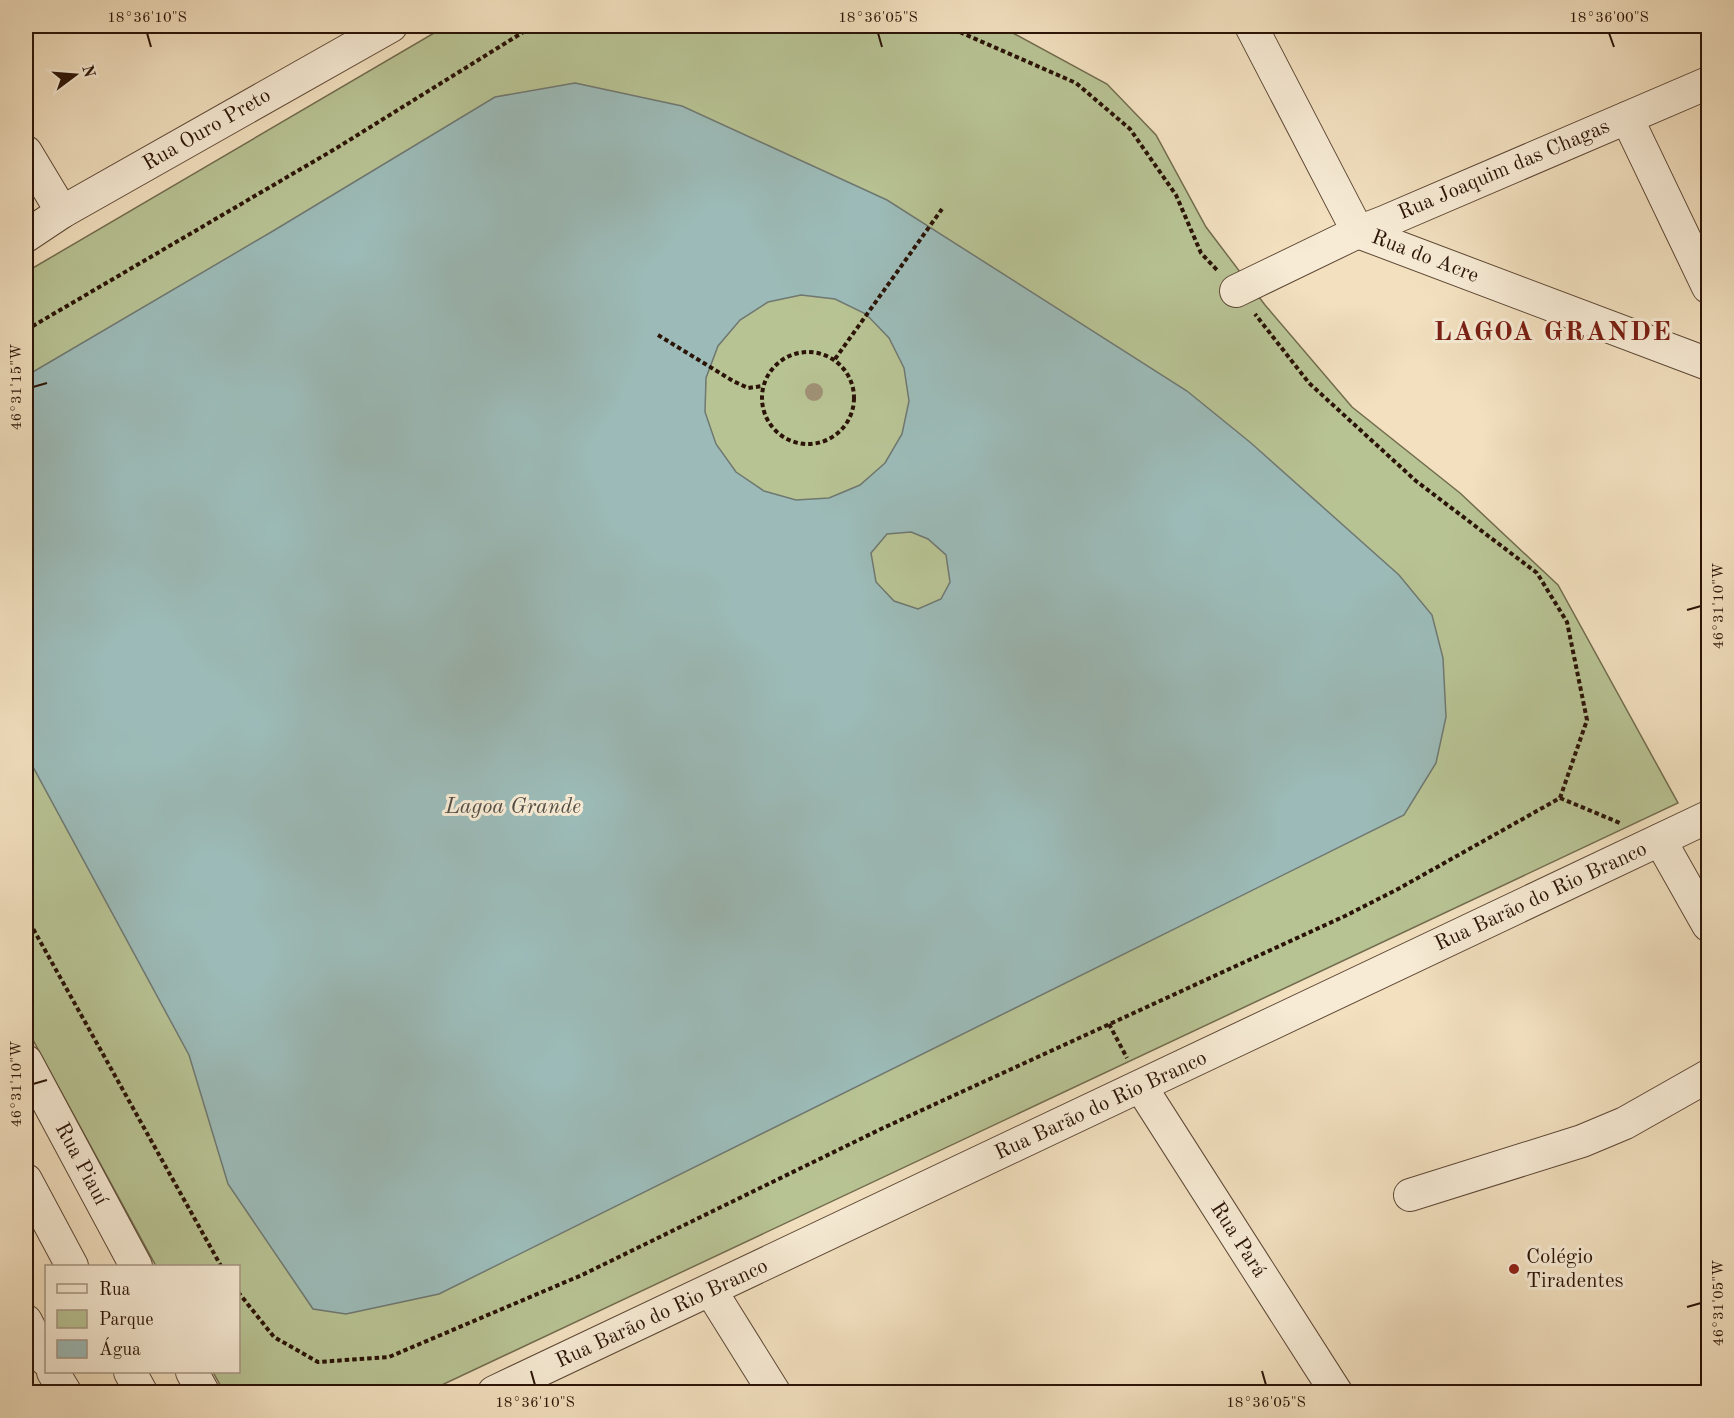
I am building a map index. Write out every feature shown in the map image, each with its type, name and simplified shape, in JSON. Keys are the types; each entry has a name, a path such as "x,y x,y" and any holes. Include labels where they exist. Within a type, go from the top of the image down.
{"street":[{"name":"Rua Ouro Preto","path":"26,236 62,212 391,26"},
{"name":"Rua do Acre","path":"1251,26 1358,232 1708,364"},
{"name":"Rua Joaquim das Chagas","path":"1236,291 1358,232 1708,82"},
{"path":"1627,118 1708,287"},
{"path":"26,152 62,212"},
{"name":"Rua Barão do Rio Branco","path":"494,1392 1708,818"},
{"path":"1660,840 1708,925"},
{"name":"Rua Piauí","path":"26,1061 135,1265"},
{"path":"1410,1195 1582,1142 1625,1123 1708,1076"},
{"name":"Rua Pará","path":"1141,1087 1336,1392"},
{"path":"26,1180 71,1265"},
{"path":"711,1291 774,1392"},
{"path":"26,1321 45,1357"},
{"path":"54,1373 65,1392"},
{"path":"131,1373 141,1392"},
{"path":"193,1373 203,1392"}],"path":[{"path":"26,330 335,149 533,26"},
{"path":"240,1294 274,1337 318,1362 389,1356 582,1275 883,1128 1366,905 1560,798 1587,720 1567,622 1537,573 1416,480 1309,382 1236,291 1201,252 1176,195 1130,129 1076,83 946,26"},
{"path":"835,359 942,209"},
{"path":"658,335 748,388 763,386"},
{"path":"807,351 822,353 835,359 846,371 853,385 855,401 851,416 843,429 830,439 816,444 800,444 785,438 773,428 765,415 762,400 763,386 769,372 779,361 792,354 807,351"},
{"path":"1560,798 1660,840"},
{"path":"26,916 220,1265"},
{"path":"1109,1024 1141,1087"}],"green space":[{"name":"Lagoa Grande","path":"446,26 989,26 1011,32 1107,84 1156,135 1206,227 1265,305 1352,407 1460,493 1558,585 1678,803 427,1392 224,1392 214,1373 240,1373 240,1265 155,1265 26,1027 26,272"}],"water":[{"name":"Lagoa Grande","path":"575,83 682,106 887,200 1187,391 1251,443 1399,575 1432,615 1443,658 1446,717 1436,763 1404,815 439,1294 346,1314 313,1309 228,1184 189,1055 26,754 26,376 495,97","holes":["801,295 835,299 866,314 889,338 904,368 909,401 902,434 885,463 860,485 829,498 796,500 764,491 736,472 716,444 705,412 706,378 718,346 740,320 768,302","911,532 928,539 946,555 950,582 941,599 918,609 894,601 876,582 871,553 887,534"]}],"place":[{"name":"Colégio Tiradentes","path":"1514,1269"}],"district":[{"name":"LAGOA GRANDE","path":"1553,332"}]}
